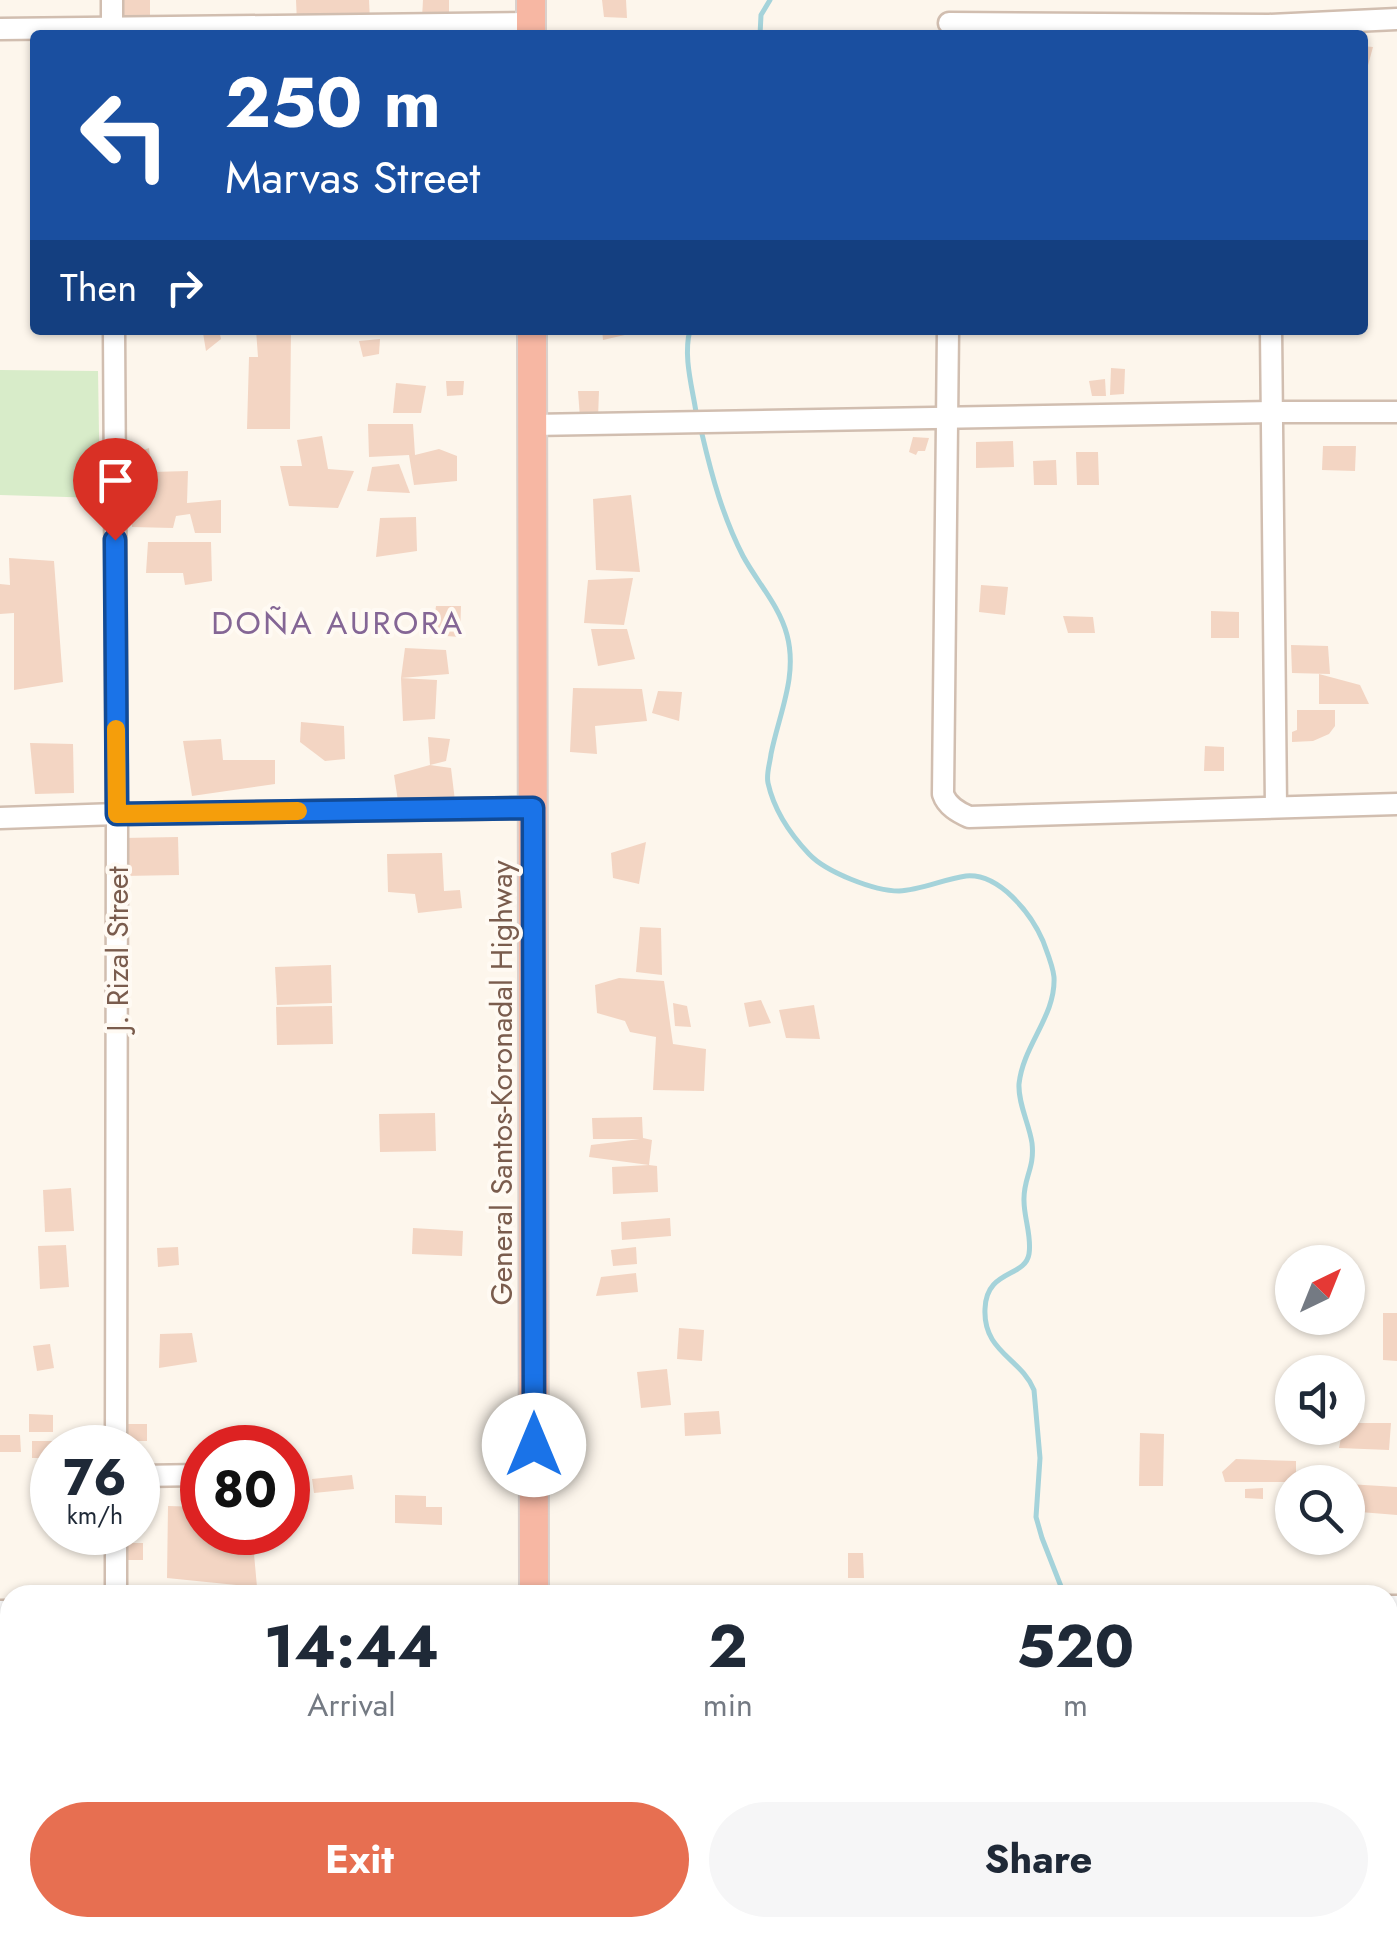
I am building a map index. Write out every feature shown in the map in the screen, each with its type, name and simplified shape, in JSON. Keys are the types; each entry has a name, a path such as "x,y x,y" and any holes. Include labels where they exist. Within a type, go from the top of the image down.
{"highway":[{"name":"General Santos-Koronadal Highway","path":"532,335 534,1585"}],"street":[{"path":"112,0 112,30"},
{"path":"949,0 949,29 1269,30 1397,19"},
{"path":"147,30 531,19"},
{"path":"0,29 56,30"},
{"name":"J. Rizal Street","path":"114,335 116,1425"},
{"path":"948,335 945,800 970,816 1397,804"},
{"path":"1272,335 1276,806"},
{"path":"532,425 1397,412"},
{"path":"0,818 533,808"},
{"path":"116,1555 116,1585"}],"green space":[{"path":"0,370 98,371 100,498 0,495"}],"building":[{"path":"122,0 150,0 150,21 124,19"},
{"path":"296,0 369,0 370,21 297,23"},
{"path":"423,0 449,0 449,18 422,18"},
{"path":"602,0 626,0 627,18 604,17"},
{"path":"203,335 220,335 221,339 206,351"},
{"path":"256,335 291,335 290,429 247,429 249,357 258,357"},
{"path":"380,339 379,354 363,357 359,341"},
{"path":"1111,368 1125,369 1124,394 1110,395"},
{"path":"1105,379 1106,396 1092,396 1089,381"},
{"path":"446,381 464,381 463,395 447,396"},
{"path":"396,383 426,386 421,413 393,413"},
{"path":"578,391 599,391 598,418 580,418"},
{"path":"368,424 413,424 415,455 439,449 457,456 457,481 414,485 409,455 369,457"},
{"path":"322,436 328,469 354,471 338,508 289,506 280,466 302,466 297,440"},
{"path":"913,437 929,438 925,451 916,455 909,452"},
{"path":"1013,441 1014,467 976,468 976,442"},
{"path":"1323,446 1356,446 1355,471 1322,470"},
{"path":"149,448 152,472 188,471 187,503 221,500 221,533 195,533 190,514 176,516 173,528 132,527 127,456"},
{"path":"1076,452 1098,452 1099,485 1077,485"},
{"path":"1056,460 1057,485 1034,485 1033,461"},
{"path":"399,464 410,493 367,491 372,467"},
{"path":"631,495 640,572 596,570 593,499"},
{"path":"416,517 417,551 376,557 380,518"},
{"path":"148,542 211,542 212,581 185,585 183,573 146,573"},
{"path":"9,558 54,561 63,682 14,690 14,613 0,614 0,584 10,585"},
{"path":"633,578 624,625 584,623 588,580"},
{"path":"981,585 1008,587 1005,615 979,612"},
{"path":"436,606 461,606 460,637 432,635"},
{"path":"1211,611 1239,612 1239,638 1211,638"},
{"path":"1063,616 1093,617 1095,633 1068,633"},
{"path":"591,629 627,629 635,659 598,666"},
{"path":"1291,645 1328,646 1330,674 1292,673"},
{"path":"405,648 446,650 449,674 401,678"},
{"path":"1319,674 1360,685 1369,704 1319,704"},
{"path":"401,678 437,680 435,719 403,721"},
{"path":"573,688 642,689 647,721 595,726 597,754 570,752"},
{"path":"658,691 682,692 679,721 652,713"},
{"path":"1297,710 1335,710 1335,726 1329,734 1313,741 1292,742 1292,732 1297,730"},
{"path":"301,722 344,726 345,759 325,761 300,742"},
{"path":"428,737 450,739 446,761 430,765"},
{"path":"221,739 223,760 275,760 275,784 192,796 183,741"},
{"path":"30,743 73,744 74,793 35,794"},
{"path":"1205,746 1224,747 1224,771 1204,771"},
{"path":"430,765 451,768 455,801 398,801 394,775"},
{"path":"178,837 179,875 124,876 123,838"},
{"path":"646,842 639,884 613,878 611,853"},
{"path":"442,853 444,891 460,890 462,908 418,913 415,894 388,892 387,854"},
{"path":"640,927 661,928 662,975 636,972"},
{"path":"331,965 332,1003 277,1005 275,967"},
{"path":"619,978 664,981 673,1044 706,1049 704,1091 653,1090 656,1037 630,1032 625,1021 597,1013 595,985"},
{"path":"761,1000 771,1023 749,1027 744,1003"},
{"path":"673,1003 687,1006 691,1027 675,1026"},
{"path":"814,1005 820,1039 786,1038 779,1010"},
{"path":"332,1006 333,1044 277,1045 276,1007"},
{"path":"435,1113 436,1151 380,1152 379,1114"},
{"path":"642,1117 643,1138 652,1140 649,1165 589,1157 591,1145 640,1139 593,1139 592,1118"},
{"path":"657,1166 658,1192 613,1194 612,1167"},
{"path":"71,1188 74,1231 45,1232 43,1190"},
{"path":"670,1218 671,1236 622,1240 621,1222"},
{"path":"413,1228 463,1231 462,1256 412,1254"},
{"path":"66,1245 69,1287 40,1289 38,1246"},
{"path":"178,1247 179,1265 158,1267 157,1248"},
{"path":"636,1247 637,1264 613,1266 611,1250"},
{"path":"636,1273 638,1292 596,1296 601,1277"},
{"path":"1383,1313 1397,1313 1397,1361 1383,1360"},
{"path":"679,1328 704,1330 702,1361 677,1359"},
{"path":"192,1333 197,1362 159,1368 160,1334"},
{"path":"50,1344 54,1368 37,1371 33,1346"},
{"path":"667,1369 671,1405 641,1408 637,1372"},
{"path":"719,1411 721,1434 685,1436 684,1413"},
{"path":"29,1414 53,1415 53,1425 30,1425 29,1432"},
{"path":"1365,1423 1391,1423 1389,1450 1339,1448 1365,1445"},
{"path":"1140,1433 1164,1434 1163,1486 1139,1486"},
{"path":"0,1435 20,1435 21,1452 0,1452"},
{"path":"1236,1459 1296,1461 1296,1465 1275,1465 1275,1482 1225,1482 1222,1472"},
{"path":"352,1475 354,1489 314,1493 312,1479"},
{"path":"1365,1485 1397,1487 1397,1515 1365,1512"},
{"path":"1263,1488 1263,1499 1245,1498 1245,1489"},
{"path":"395,1495 426,1496 426,1507 442,1507 442,1525 395,1523"},
{"path":"168,1506 180,1506 180,1555 254,1555 257,1585 167,1578"},
{"path":"848,1553 863,1553 864,1578 848,1578"},
{"path":"119,1555 143,1555 143,1560 119,1560"}],"waterway":[{"path":"760,30 761,15 770,0"},
{"path":"689,335 688,361 696,412"},
{"path":"702,434 730,527 787,635 789,680 768,780 774,803 790,830 809,854 827,867 877,888 907,890 966,876 990,881 1012,897 1031,919 1051,964 1054,977 1050,1005 1026,1056 1019,1084 1032,1143 1024,1193 1029,1254 1021,1267 992,1287 985,1309 986,1324 996,1345 1034,1390 1040,1458 1036,1517 1060,1585"}],"slow traffic":[{"path":"116,729 117,814 298,811"}],"district":[{"name":"DOÑA AURORA","path":"338,623"}],"route":[{"path":"115,540 117,814 533,808 534,1445"}]}
